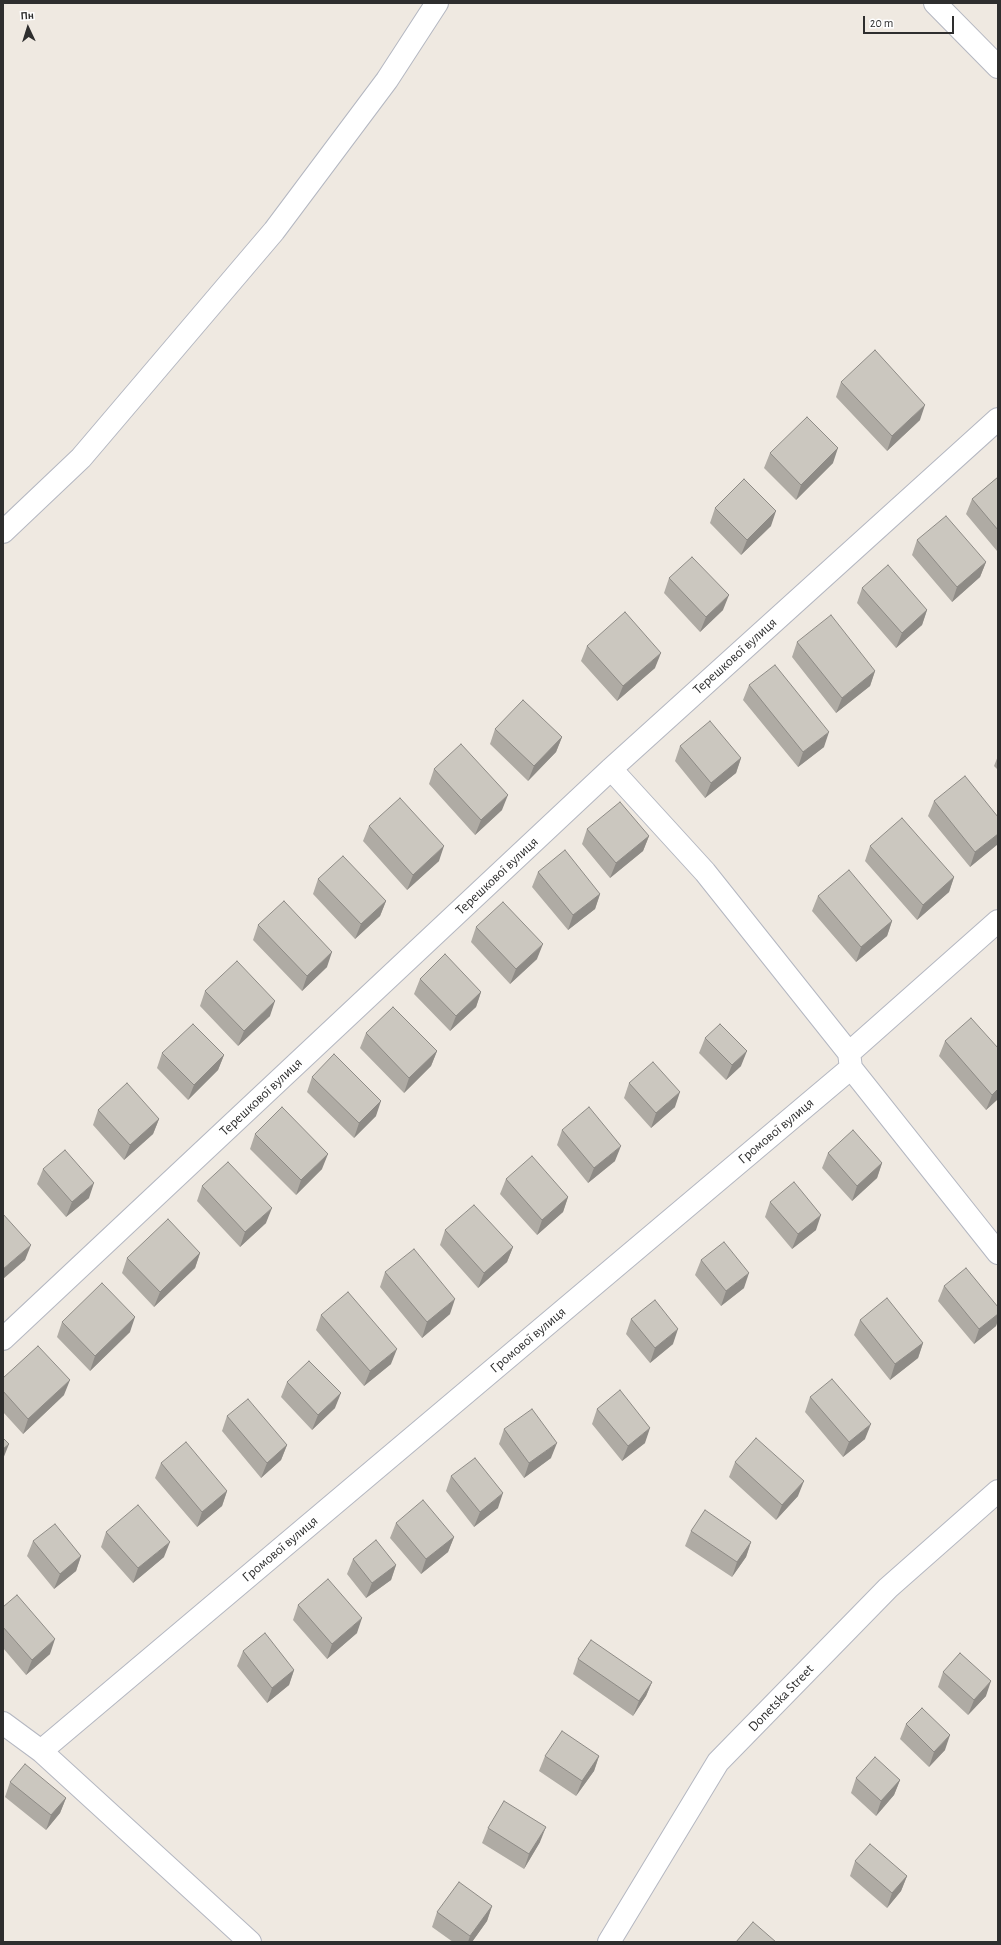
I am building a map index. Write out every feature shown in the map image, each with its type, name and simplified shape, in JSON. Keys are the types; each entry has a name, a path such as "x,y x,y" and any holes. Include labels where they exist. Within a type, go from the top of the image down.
{"street":[{"path":"3,532 81,458 274,231 387,80 437,3"},
{"path":"935,3 998,67"},
{"name":"Терешкової вулиця","path":"3,1340 611,769 998,419"},
{"path":"611,769 705,872 998,1253"},
{"name":"Громової вулиця","path":"41,1751 850,1060 998,921"},
{"name":"Donetska Street","path":"609,1942 718,1762 888,1588 998,1491"},
{"path":"3,1722 41,1751 250,1942"}],"building":[{"path":"875,350 925,405 892,436 841,382"},
{"path":"807,417 838,448 801,485 770,453"},
{"path":"998,477 998,530 972,499"},
{"path":"744,479 776,511 747,540 715,508"},
{"path":"946,516 986,562 957,587 917,540"},
{"path":"692,557 729,595 706,617 669,578"},
{"path":"888,565 927,610 902,633 862,588"},
{"path":"625,612 661,653 623,686 587,646"},
{"path":"831,615 875,671 842,698 797,642"},
{"path":"775,665 829,732 803,752 749,685"},
{"path":"523,700 562,737 534,766 495,729"},
{"path":"710,721 741,758 711,783 680,746"},
{"path":"461,744 508,795 481,820 434,769"},
{"path":"965,776 998,817 998,834 975,852 934,801"},
{"path":"400,798 444,846 413,875 369,826"},
{"path":"620,802 649,836 616,863 587,829"},
{"path":"902,818 954,877 923,905 870,846"},
{"path":"565,850 600,894 573,915 538,872"},
{"path":"343,856 386,901 361,924 318,879"},
{"path":"849,870 892,921 861,947 818,896"},
{"path":"284,901 332,952 307,976 258,925"},
{"path":"503,902 543,944 516,969 476,927"},
{"path":"445,954 481,992 456,1016 420,979"},
{"path":"237,961 275,1001 244,1031 205,991"},
{"path":"393,1007 437,1051 409,1078 366,1033"},
{"path":"971,1018 998,1048 998,1089 992,1095 945,1041"},
{"path":"193,1024 224,1055 194,1085 162,1053"},
{"path":"720,1024 747,1051 732,1065 705,1038"},
{"path":"334,1054 381,1101 359,1123 312,1077"},
{"path":"653,1062 680,1092 656,1113 629,1083"},
{"path":"127,1083 159,1119 130,1145 98,1110"},
{"path":"282,1107 328,1154 301,1180 255,1134"},
{"path":"589,1107 621,1146 594,1168 562,1130"},
{"path":"853,1130 882,1163 857,1186 828,1153"},
{"path":"65,1150 94,1183 72,1202 43,1169"},
{"path":"532,1156 568,1197 542,1220 506,1179"},
{"path":"228,1162 272,1208 245,1232 202,1186"},
{"path":"794,1182 821,1215 798,1234 770,1202"},
{"path":"474,1205 513,1247 484,1273 445,1230"},
{"path":"3,1214 31,1245 3,1269"},
{"path":"168,1219 200,1253 160,1292 127,1258"},
{"path":"724,1242 749,1273 726,1291 701,1260"},
{"path":"414,1249 455,1299 427,1322 385,1272"},
{"path":"966,1268 998,1307 998,1314 979,1329 944,1286"},
{"path":"102,1283 135,1317 95,1356 62,1322"},
{"path":"348,1292 397,1349 370,1371 321,1315"},
{"path":"887,1298 923,1343 895,1364 860,1320"},
{"path":"655,1300 678,1329 655,1348 631,1319"},
{"path":"38,1346 70,1380 28,1419 3,1391 3,1378"},
{"path":"309,1361 341,1393 318,1415 287,1382"},
{"path":"832,1379 871,1424 849,1442 810,1397"},
{"path":"620,1390 650,1428 628,1446 597,1409"},
{"path":"248,1399 287,1445 267,1463 227,1416"},
{"path":"532,1409 557,1443 529,1463 504,1429"},
{"path":"3,1438 9,1444 3,1449"},
{"path":"756,1438 804,1481 782,1505 735,1462"},
{"path":"186,1442 227,1491 202,1512 161,1463"},
{"path":"475,1458 503,1493 480,1512 451,1476"},
{"path":"423,1500 454,1537 426,1559 396,1523"},
{"path":"138,1505 170,1542 138,1568 106,1532"},
{"path":"705,1510 751,1542 737,1562 691,1531"},
{"path":"55,1524 81,1556 60,1574 33,1541"},
{"path":"376,1540 396,1565 372,1583 353,1559"},
{"path":"328,1579 362,1618 332,1644 298,1605"},
{"path":"17,1595 55,1639 32,1660 3,1627 3,1607"},
{"path":"265,1633 294,1670 272,1688 243,1651"},
{"path":"591,1640 652,1682 639,1701 578,1659"},
{"path":"960,1653 991,1681 974,1700 943,1672"},
{"path":"922,1708 950,1735 934,1752 906,1724"},
{"path":"562,1731 599,1756 582,1781 545,1756"},
{"path":"875,1757 900,1780 881,1801 856,1778"},
{"path":"25,1764 66,1798 51,1815 10,1782"},
{"path":"504,1801 546,1827 529,1854 488,1828"},
{"path":"870,1844 907,1876 892,1893 855,1861"},
{"path":"459,1882 492,1906 470,1936 437,1912"},
{"path":"753,1922 776,1942 736,1942"}]}
